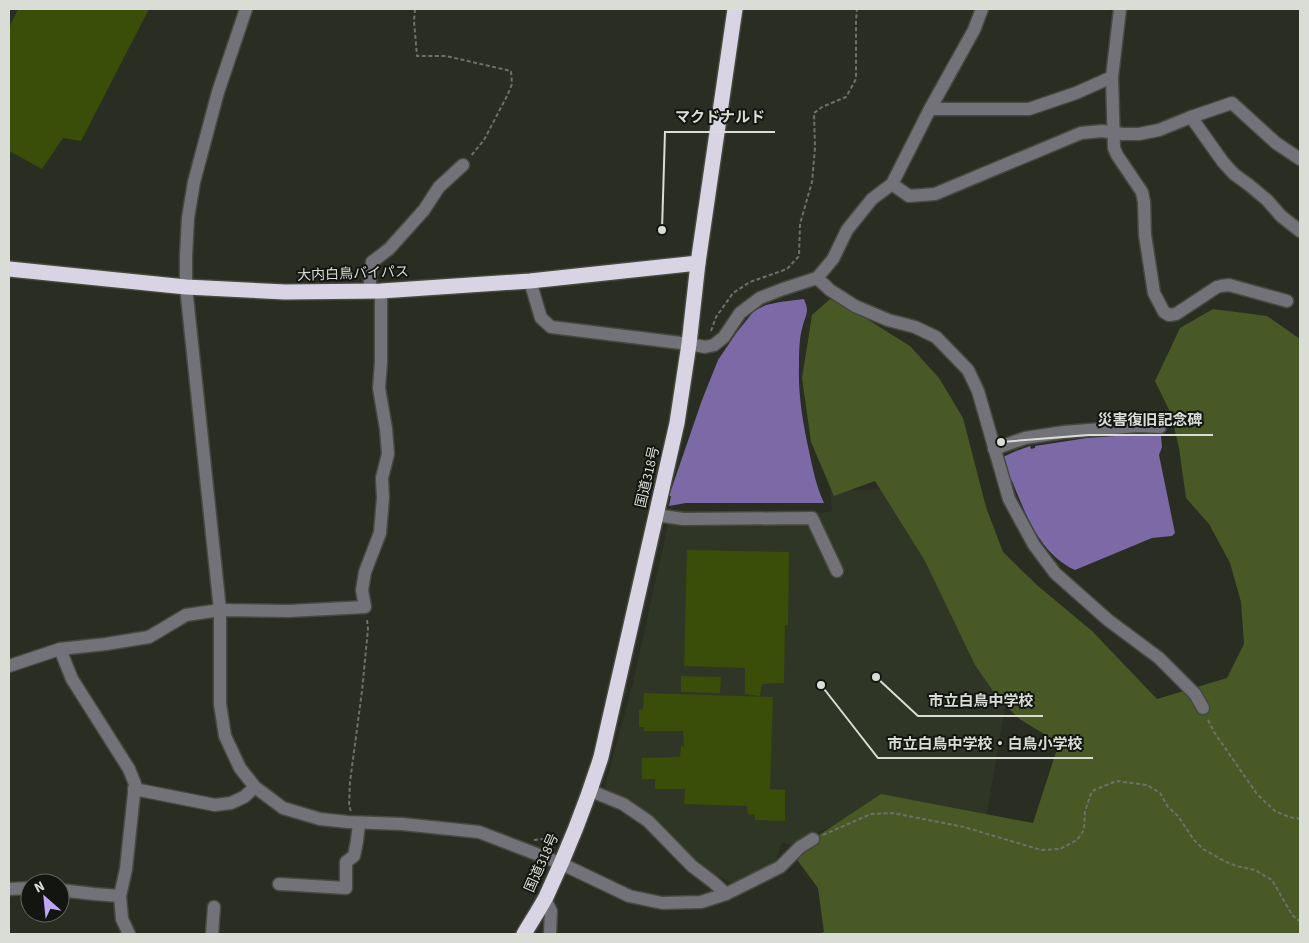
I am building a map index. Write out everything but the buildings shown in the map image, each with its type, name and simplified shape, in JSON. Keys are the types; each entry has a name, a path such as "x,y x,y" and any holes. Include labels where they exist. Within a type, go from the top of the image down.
{"highway":[{"name":"国道318号","path":"524,934 545,899 572,838 602,757 663,516 689,344 698,263 735,9"},
{"name":"大内白鳥バイパス","path":"9,269 186,287 286,292 375,291 530,281 698,263"}],"street":[{"path":"246,9 218,92 194,182 188,218 186,256 186,287 220,610 220,704 225,736 240,768 255,788 283,808 320,819 356,818 479,832 560,864 628,896 662,903 701,902 726,894 780,867 800,848 813,839"},
{"path":"530,281 541,318 551,327 689,344 705,348 714,345 724,337 740,313 760,298 817,278 832,258 847,230 872,199 892,184 930,109 974,30 982,9"},
{"path":"1120,9 1112,77 1114,148 1142,192 1145,235 1154,293 1164,312 1169,315 1176,314 1217,287 1229,285 1287,301"},
{"path":"930,109 1028,109 1076,93 1112,77"},
{"path":"892,184 910,196 936,194 1081,133 1102,131 1139,134 1159,130 1232,102 1276,143 1300,159"},
{"path":"1191,117 1223,162 1234,174 1261,195 1281,216 1300,231"},
{"path":"9,666 60,649 149,637 186,615 220,610 289,611 365,607 362,590 365,572 380,533 383,498 382,478 388,454 379,388 382,362 372,262 389,249 424,210 439,187 463,165"},
{"path":"817,278 830,290 855,306 888,320 915,327 936,337 953,353 968,370 978,391 1008,499 1034,545 1055,573 1108,620 1159,658 1194,694 1203,708"},
{"path":"994,449 1024,438 1064,432 1130,426 1160,427"},
{"path":"663,516 682,519 812,518 837,571"},
{"path":"60,649 72,679 129,769 135,784 126,870 120,896 122,919 129,934"},
{"path":"134,789 215,806 231,803 244,797 255,788"},
{"path":"590,790 623,804 648,821 692,866 726,894"},
{"path":"279,884 346,888 346,862 354,856 357,841 356,818"},
{"path":"70,891 120,896"},
{"path":"545,899 551,911 550,934"},
{"path":"212,934 214,907"}],"path":[{"path":"414,9 417,56 446,56 511,70 512,84 508,94 484,140 463,165"},
{"path":"705,348 716,317 733,293 750,282 787,269 799,256 800,224 812,182 815,148 814,113 822,107 846,97 856,79 857,9"},
{"path":"356,818 349,806 350,782 368,629 365,607"},
{"path":"1203,708 1214,732 1257,794 1275,810 1289,817 1300,819"},
{"path":"813,839 871,814 893,813 964,827 1041,850 1060,849 1077,840 1084,830 1085,811 1092,791 1116,781 1147,785 1160,794 1168,807 1178,816 1194,840 1203,849 1224,861 1255,870 1272,880 1291,913 1300,921"},
{"path":"532,840 558,837 572,838"}],"shaded area":[{"path":"804,299 807,314 800,346 800,398 812,465 824,503 686,503 669,506 671,496 669,496 718,360 754,311 766,305"},
{"path":"1161,436 1162,447 1159,455 1175,533 1172,536 1152,538 1075,570 1063,563 1043,544 1029,520 1012,481 1006,478 1001,458 1030,446 1031,449 1035,448 1035,446 1087,438"},
{"path":"830,490 890,490 1009,683 985,825 858,814 807,838 799,844 790,845 782,842 775,863 732,884 708,870 630,800 609,793 605,786 632,687 671,510 822,513 832,511"}],"green space":[{"path":"830,299 862,316 910,346 939,378 963,418 986,507 1003,552 1038,586 1092,631 1157,699 1227,678 1244,644 1241,602 1230,563 1209,524 1186,498 1179,448 1171,414 1155,381 1180,328 1213,309 1267,316 1300,339 1300,934 819,934 824,932 818,888 792,853 881,794 1033,823 1059,743 1021,720 1000,701 975,665 925,561 875,481 834,496 811,442 802,378 812,315"}],"place":[{"name":"マクドナルド","path":"662,230"},
{"name":"災害復旧記念碑","path":"1001,442"},
{"name":"市立白鳥中学校","path":"876,677"},
{"name":"市立白鳥中学校・白鳥小学校","path":"821,685"}]}
